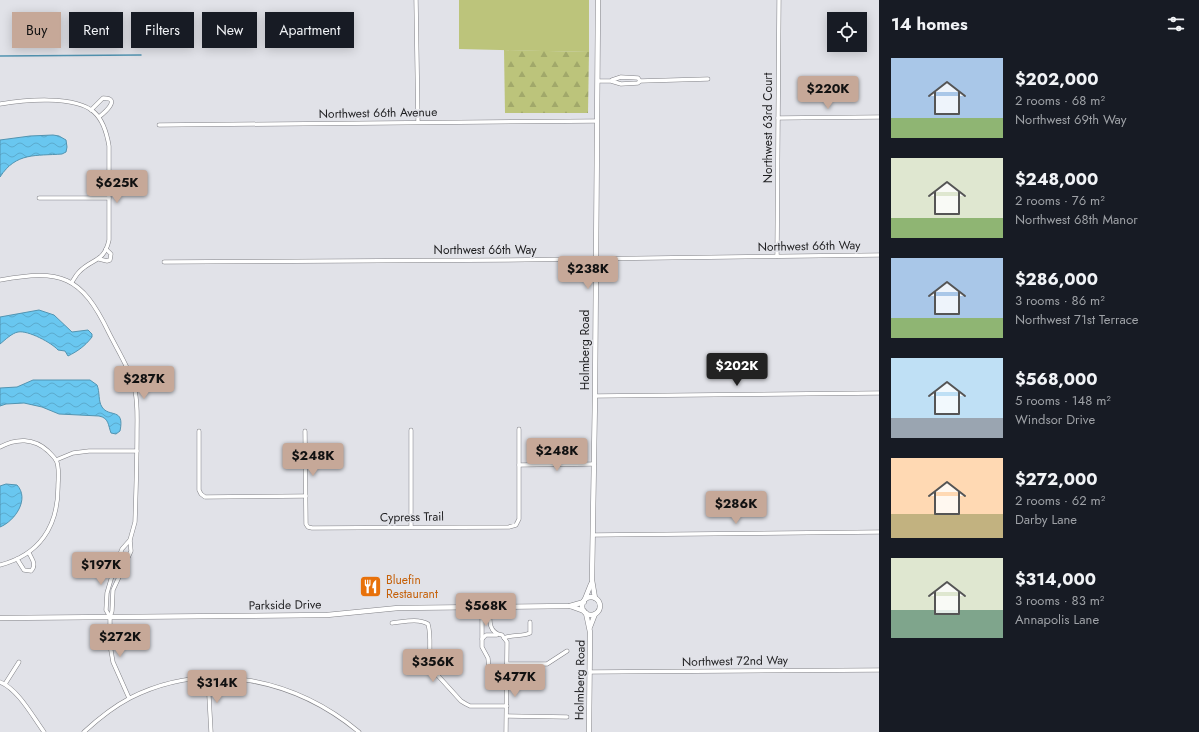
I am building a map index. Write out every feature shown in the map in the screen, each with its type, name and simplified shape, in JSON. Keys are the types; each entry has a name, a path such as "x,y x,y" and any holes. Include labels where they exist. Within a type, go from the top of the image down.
{"street":[{"path":"416,0 418,122"},
{"name":"Holmberg Road","path":"595,598 592,580 598,0"},
{"name":"Northwest 63rd Court","path":"777,256 779,0"},
{"path":"611,81 620,78 638,78 640,81"},
{"path":"598,81 611,81 621,84 638,83 640,81 708,79"},
{"path":"91,110 102,98 110,100 111,107 98,117"},
{"path":"0,104 17,102 74,102 95,112 107,135 109,146 109,240 106,249 99,259 78,272 72,282"},
{"path":"778,118 879,117"},
{"name":"Northwest 66th Avenue","path":"159,125 597,120"},
{"path":"39,198 109,198"},
{"path":"99,259 107,261 110,260 111,254 106,249"},
{"name":"Northwest 66th Way","path":"164,262 596,259 879,255"},
{"path":"0,280 39,274 72,282 92,301 102,318 132,382 136,404 135,522 130,540 131,551 114,590 112,612 110,617 110,645 113,662 129,698"},
{"path":"595,396 879,393"},
{"path":"520,429 520,465 594,464"},
{"path":"411,430 411,527"},
{"path":"199,431 199,490 205,497 306,496 305,431"},
{"path":"0,447 15,441 24,440 34,442 42,446 56,460 58,471 58,500 55,516 50,529 24,556 17,560 0,565"},
{"path":"56,460 73,454 89,451 136,451"},
{"name":"Cypress Trail","path":"306,496 306,524 308,527 312,528 516,525 520,519 520,465"},
{"path":"593,535 879,532"},
{"path":"110,617 106,610 107,593 122,549 130,540"},
{"path":"17,560 24,570 31,571 34,566 34,562 28,553"},
{"path":"120,554 128,558"},
{"path":"114,569 121,571"},
{"name":"Holmberg Road","path":"584,601 589,592 592,580"},
{"path":"590,597 595,598 599,602 600,607 595,614 591,615 585,612 582,606 584,601 590,597"},
{"name":"Parkside Drive","path":"0,618 327,615 398,608 570,606 584,601"},
{"name":"Parkside Drive","path":"570,606 585,612"},
{"path":"482,607 482,647 488,658 489,669 497,677 507,678"},
{"path":"490,607 490,624 492,629 498,635 502,636 507,642 506,732"},
{"name":"Holmberg Road","path":"585,612 590,627 590,732"},
{"name":"Holmberg Road","path":"590,627 595,614"},
{"path":"392,623 418,621 428,624 430,630 429,662 431,668 461,701 470,706 507,706"},
{"path":"504,638 510,635 530,633 530,622"},
{"path":"482,639 486,635 498,635"},
{"path":"507,664 547,664 567,651"},
{"path":"5,684 19,662"},
{"name":"Northwest 72nd Way","path":"590,672 879,670"},
{"path":"84,732 106,713 129,698 168,683 189,679 230,677 271,685 312,700 345,720 359,732"},
{"path":"208,678 211,732"},
{"path":"0,682 5,684 15,693 44,732"},
{"path":"507,716 567,716"}],"green space":[{"path":"459,0 589,0 589,52 459,49"},
{"path":"504,50 589,52 588,113 505,113"}],"water":[{"path":"53,135 59,136 66,140 66,152 62,154 35,156 20,159 6,169 0,177 0,140"},
{"path":"39,310 54,315 72,332 88,330 92,334 92,337 81,348 68,356 65,351 58,350 51,344 28,333 18,332 0,344 0,317"},
{"path":"33,380 90,380 97,385 102,407 108,412 116,414 120,419 120,431 116,434 111,433 105,418 99,416 59,414 42,407 24,403 6,404 0,406 0,388 17,387"},
{"path":"6,484 17,485 21,491 22,497 19,509 15,515 6,524 0,527 0,486"}],"waterway":[{"path":"0,56 141,55"}],"place":[{"name":"Bluefin Restaurant","path":"370,587"}]}
